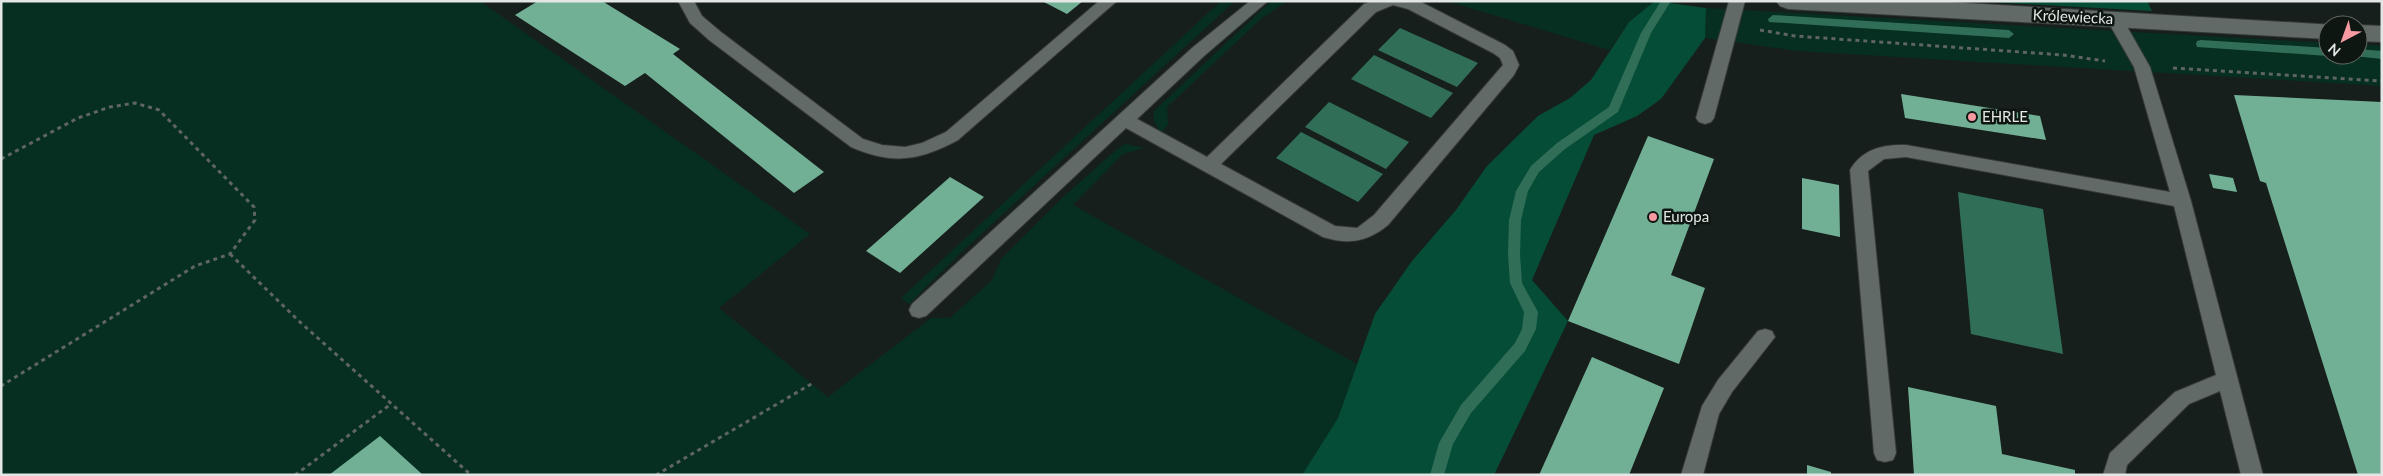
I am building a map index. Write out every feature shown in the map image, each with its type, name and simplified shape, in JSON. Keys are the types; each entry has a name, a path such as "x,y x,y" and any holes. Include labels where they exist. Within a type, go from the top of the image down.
{"main road":[{"name":"Królewiecka","path":"1788,1 2318,30"},
{"path":"2368,33 2382,34"}],"lane":[{"path":"686,1 696,19 715,36 857,143 869,149 903,154 928,149 952,136 1109,1"},
{"path":"919,310 1198,52 1260,1"},
{"path":"1209,165 1370,8 1389,1"},
{"path":"1125,120 1330,232 1354,236 1364,233 1382,220 1508,72 1511,65 1507,55 1499,49 1412,5 1396,1"},
{"path":"1705,118 1737,1"},
{"path":"2115,20 2142,67 2182,201 2252,475"},
{"path":"1885,453 1859,170 1864,163 1881,152 1892,150 1906,151 2182,201"},
{"path":"1692,475 1709,412 1725,386 1765,337"},
{"path":"2114,475 2118,460 2182,398 2228,379"}],"path":[{"path":"1731,25 1795,36 2063,54 2142,67 2382,81"},
{"path":"1,159 78,118 110,107 135,103 159,110 254,206 254,220 247,234 230,254 195,266 1,386"},
{"path":"230,254 295,317 471,475"},
{"path":"656,475 813,383"},
{"path":"295,475 391,404"}],"shaded area":[{"path":"1,1 480,1 810,234 719,308 828,397 931,318 950,318 992,280 1001,259 1061,199 1125,144 1145,148 1123,154 1073,205 1357,364 1338,418 1302,475 1,475"},
{"path":"1221,1 1235,1 967,247 909,304 901,298"},
{"path":"1271,1 1287,1 1261,19 1167,107 1168,125 1161,133 1154,121 1154,111"},
{"path":"1447,1 1655,1 1629,22 1609,50"},
{"path":"1655,1 1706,8 1705,38 1661,99 1637,116 1594,135 1532,280 1568,321 1494,475 1302,475 1338,418 1375,314 1412,261 1456,210 1487,166 1538,116 1570,98 1591,80 1629,22"},
{"path":"1971,1 2147,1 2152,11"},
{"path":"1706,8 2318,42 2318,65 2368,65 2368,45 2382,46 2382,86 1798,51 1705,38"},
{"path":"1400,28 1478,63 1457,87 1378,50"},
{"path":"1374,55 1453,93 1431,118 1351,79"},
{"path":"1329,102 1409,142 1386,169 1305,127"},
{"path":"1301,132 1383,174 1358,202 1276,158"},
{"path":"1958,192 2043,209 2063,354 1971,334"}],"building":[{"path":"538,1 602,1 680,49 673,54 824,172 794,193 645,73 625,86 515,15"},
{"path":"1042,1 1083,1 1067,14"},
{"name":"EHRLE","path":"1901,94 2040,116 2046,140 1905,118"},
{"path":"2234,95 2382,102 2382,475 2358,475 2266,183 2260,181"},
{"name":"Europa","path":"1648,136 1714,159 1671,275 1705,288 1679,364 1568,321"},
{"path":"2209,174 2233,178 2237,192 2213,188"},
{"path":"950,177 984,197 900,273 866,251"},
{"path":"1802,178 1839,185 1840,237 1802,229"},
{"path":"1592,357 1664,388 1629,475 1539,475"},
{"path":"1908,387 1996,406 2002,454 2075,470 2075,475 1914,475"},
{"path":"380,436 423,475 329,475"},
{"path":"1807,465 1831,472 1831,475 1807,475"}],"waterway":[{"path":"1437,475 1446,443 1466,409 1520,347 1529,329 1531,312 1516,283 1514,255 1515,220 1522,191 1535,169 1561,146 1614,109 1646,33 1666,1"},
{"path":"1773,19 2009,34"},
{"path":"2201,44 2318,51"},
{"path":"2368,54 2382,55"}],"place":[{"name":"EHRLE","path":"1972,117"},
{"name":"Europa","path":"1653,217"}]}
